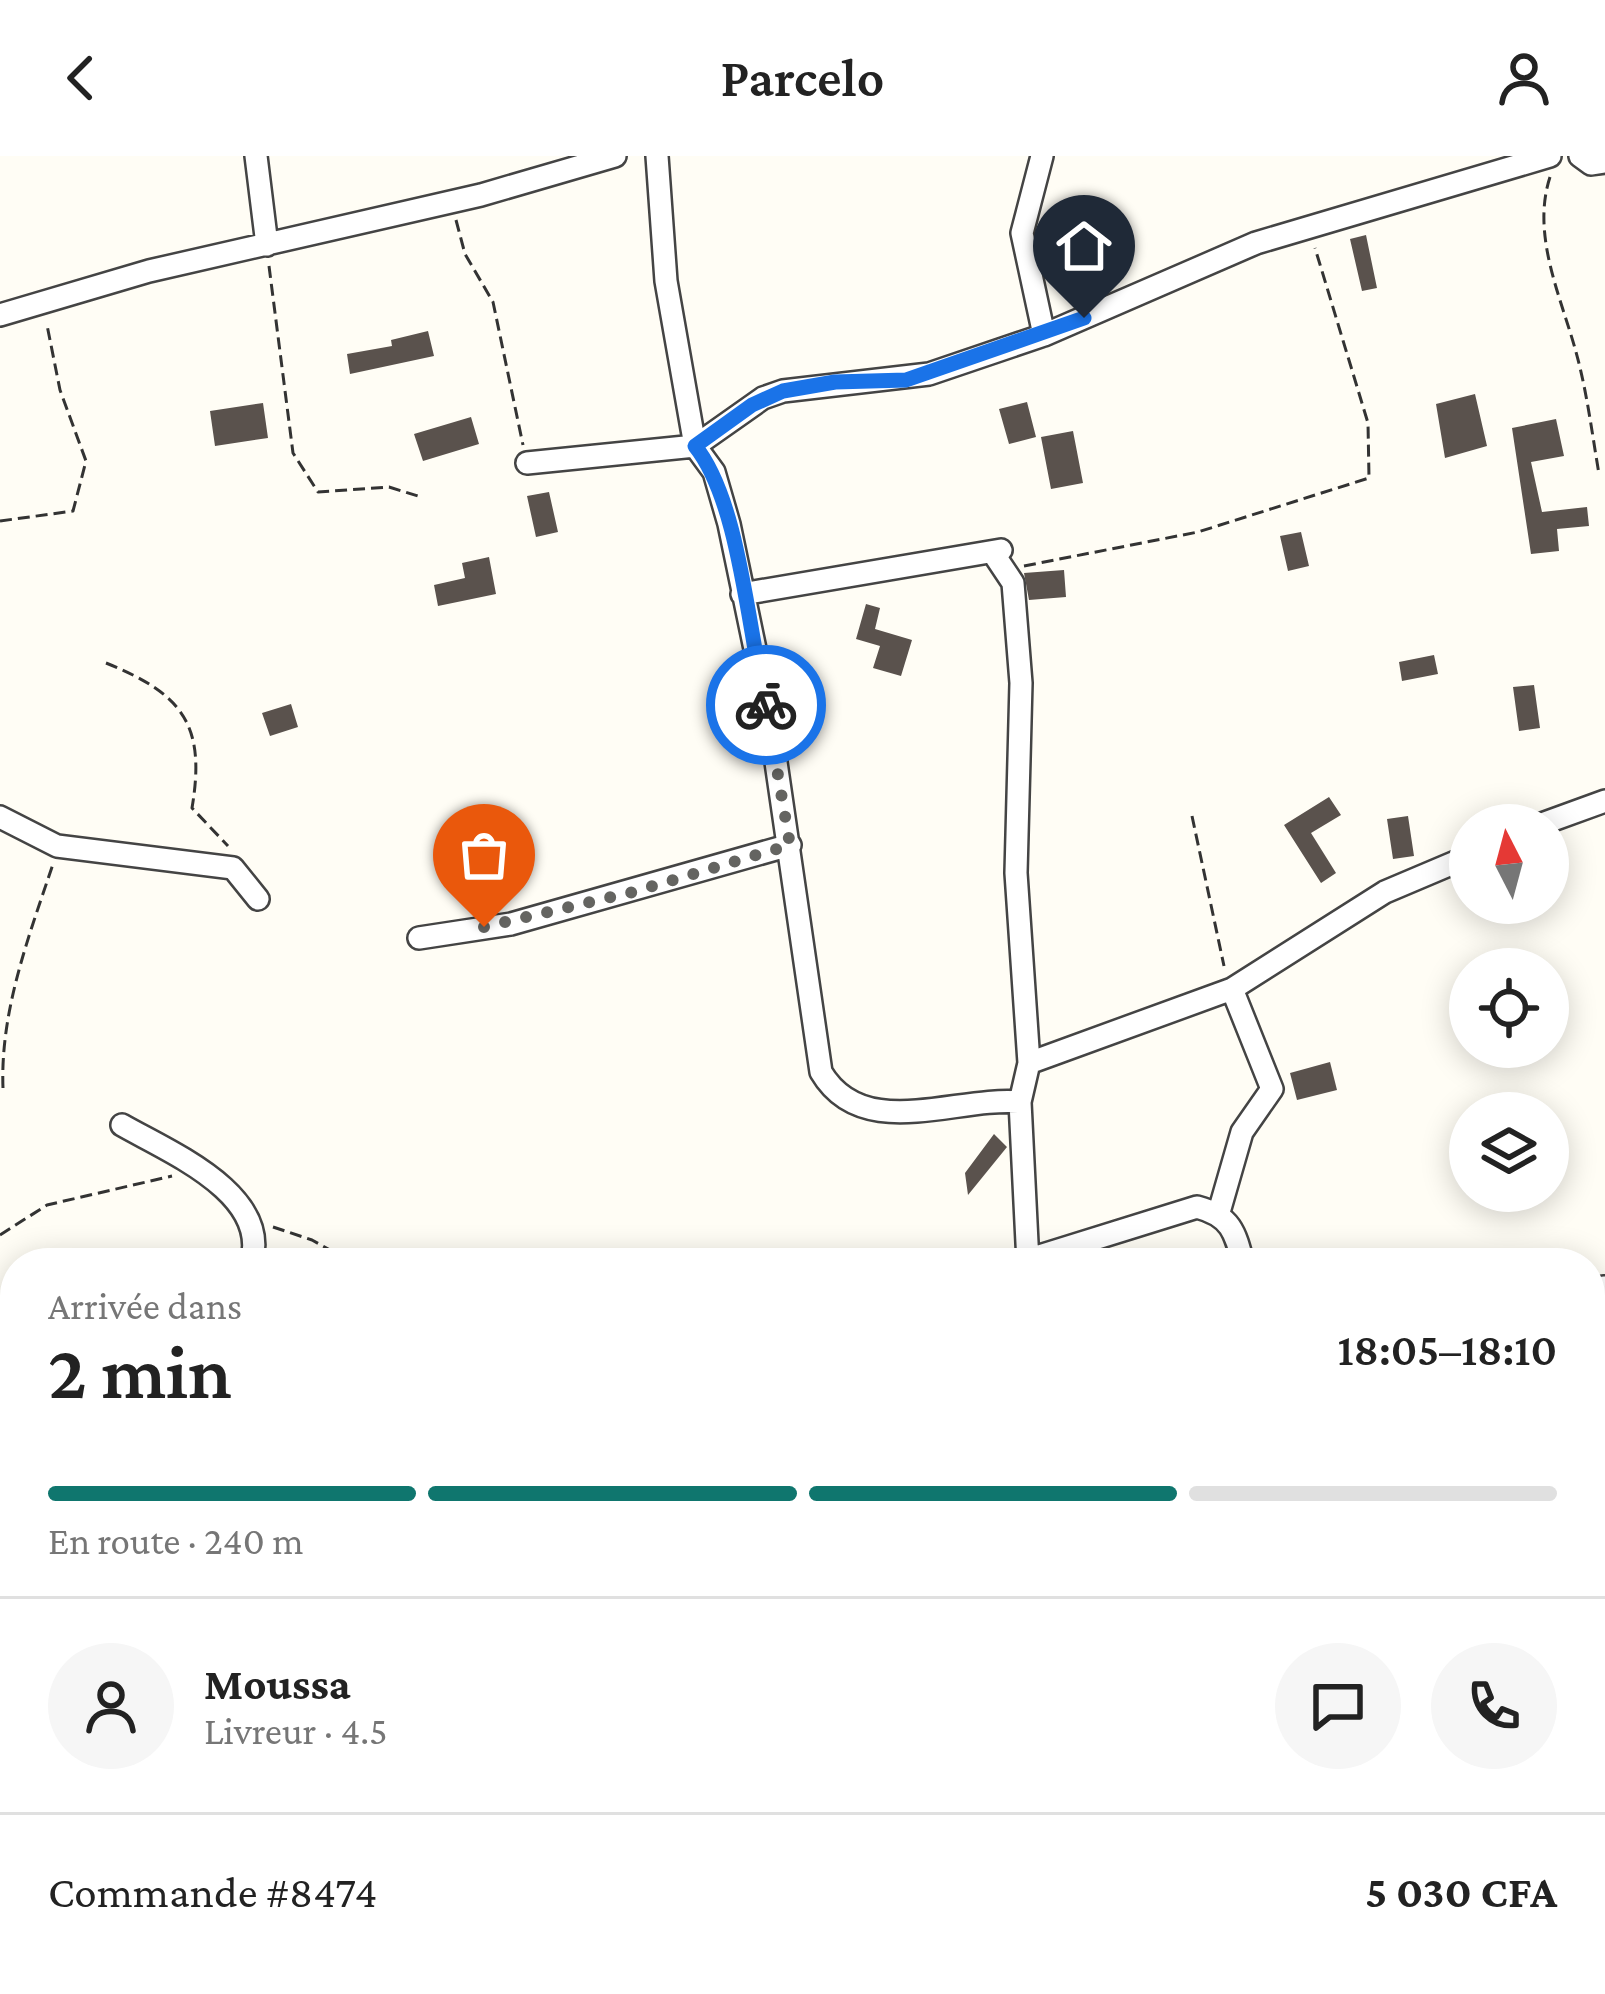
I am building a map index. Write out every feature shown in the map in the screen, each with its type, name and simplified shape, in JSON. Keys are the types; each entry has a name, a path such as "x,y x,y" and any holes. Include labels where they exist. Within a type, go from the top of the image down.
{"street":[{"path":"256,156 267,245"},
{"path":"0,315 149,271 451,201 615,156"},
{"path":"656,156 666,281 695,446 714,472 742,594 790,845 821,1072 831,1088 890,1114 996,1100 1020,1102"},
{"path":"1042,156 1022,232 1044,335"},
{"path":"1580,156 1592,164 1605,162"},
{"path":"527,463 695,446 752,405 783,391 835,382 906,380 1044,335 1239,249 1553,162"},
{"path":"742,594 1001,550 994,556 1010,571 1022,683 1016,872 1028,1063 1020,1102 1024,1248"},
{"path":"1569,814 1605,801"},
{"path":"0,817 57,846 232,868 257,899"},
{"path":"419,938 512,924 790,845"},
{"path":"1028,1063 1232,988 1384,892 1449,865"},
{"path":"1219,1212 1242,1132 1272,1089 1232,988"},
{"path":"122,1124 198,1169 238,1202 255,1248"},
{"path":"1068,1248 1197,1207 1219,1212 1233,1226 1240,1248"}],"path":[{"path":"1553,162 1547,180 1553,283 1575,347 1599,474"},
{"path":"451,201 465,254 493,302 527,463"},
{"path":"1010,571 1220,526 1370,478 1368,423 1309,229"},
{"path":"267,245 293,453 319,492 389,488 421,497"},
{"path":"0,521 74,511 86,461 60,390 44,302"},
{"path":"106,663 145,679 178,706 198,743 191,808 232,850"},
{"path":"1192,816 1217,948 1232,988"},
{"path":"2,1088 1,1046 14,1006 15,978 57,846"},
{"path":"0,1234 47,1205 198,1169"},
{"path":"269,1225 326,1248"}],"building":[{"path":"1366,235 1377,288 1362,291 1350,239"},
{"path":"428,331 434,356 350,374 347,354 392,346 391,340"},
{"path":"1475,394 1487,446 1445,458 1436,404"},
{"path":"1027,402 1036,437 1009,444 999,409"},
{"path":"263,403 268,438 215,446 210,411"},
{"path":"471,417 479,444 423,461 414,434"},
{"path":"1556,419 1564,456 1531,462 1542,512 1587,507 1589,526 1557,529 1559,551 1531,554 1512,428"},
{"path":"1073,431 1083,483 1051,489 1041,437"},
{"path":"549,492 558,532 536,537 527,496"},
{"path":"1301,532 1309,566 1288,571 1280,536"},
{"path":"489,557 496,594 438,606 434,585 465,578 462,563"},
{"path":"1064,570 1066,597 1029,600 1024,573"},
{"path":"866,604 880,608 875,629 912,640 901,676 873,668 880,646 856,639"},
{"path":"1434,655 1438,674 1402,681 1399,662"},
{"path":"1534,685 1540,728 1519,731 1513,687"},
{"path":"291,704 298,727 270,736 262,713"},
{"path":"1329,797 1341,815 1311,833 1336,873 1321,883 1284,825"},
{"path":"1408,816 1414,856 1393,859 1387,819"},
{"path":"1330,1062 1337,1090 1297,1100 1290,1073"},
{"path":"994,1134 1007,1147 968,1195 965,1173"}],"way so far":[{"path":"484,927 633,892 790,845 766,705"}],"route":[{"path":"766,705 729,524 714,472 695,446 763,398 783,391 835,382 906,380 1084,318"}]}
